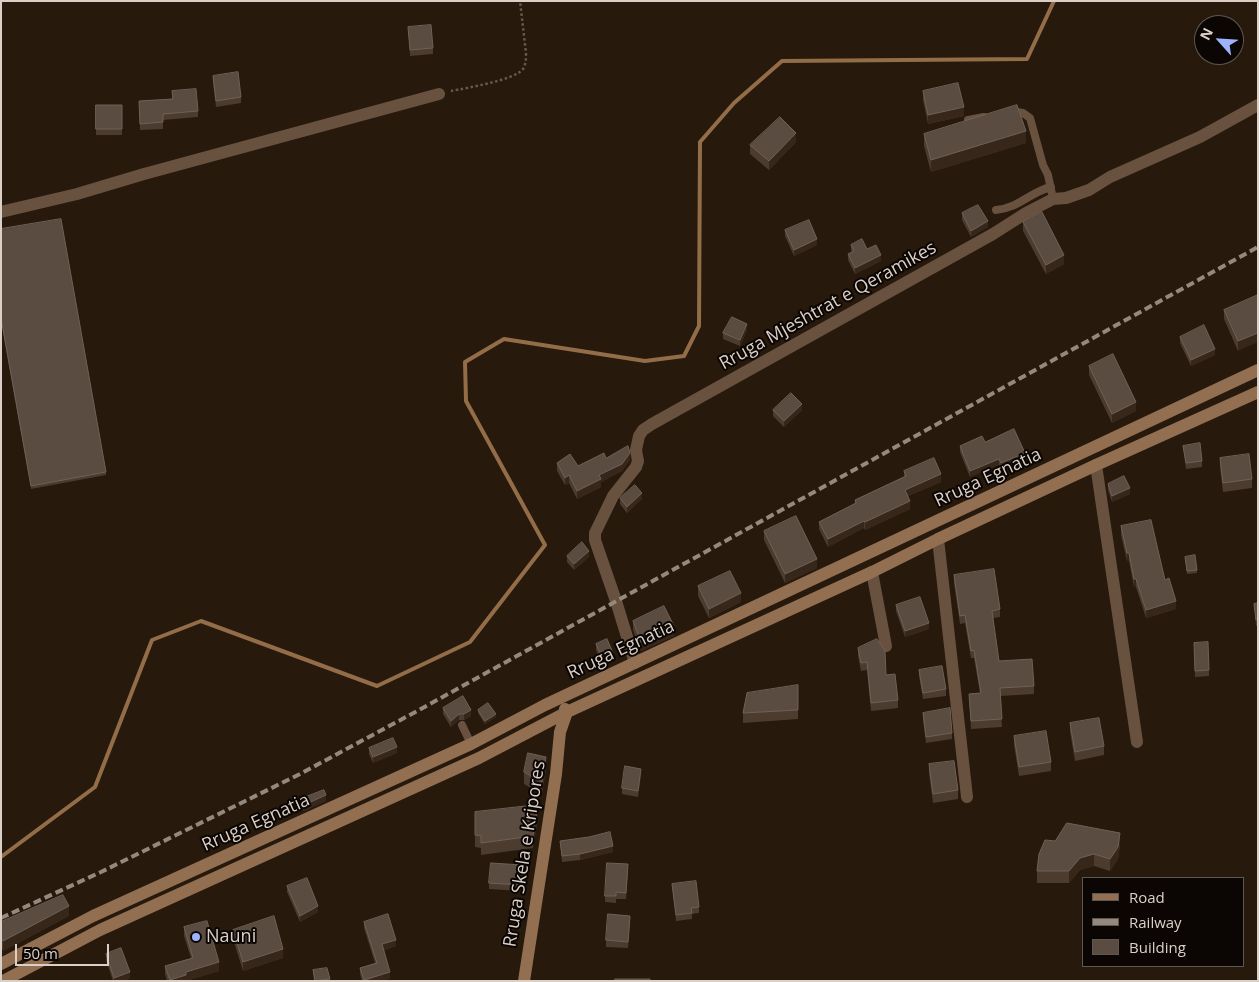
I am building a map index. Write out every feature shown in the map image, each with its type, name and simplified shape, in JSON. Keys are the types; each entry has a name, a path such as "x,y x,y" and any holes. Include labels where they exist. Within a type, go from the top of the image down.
{"main road":[{"name":"Rruga Egnatia","path":"1,964 93,916 471,744 545,705 1258,370"},
{"name":"Rruga Egnatia","path":"2,981 100,930 479,758 566,712 872,572 1096,465 1258,392"},
{"path":"560,698 566,712"},
{"path":"545,705 551,721 560,732"},
{"name":"Rruga Skela e Kripores","path":"524,981 556,774 560,732 566,712"}],"street":[{"path":"1,212 76,194 135,176 440,94"},
{"name":"Rruga Mjeshtrat e Qeramikes","path":"635,663 595,540 595,533 613,496 636,467 636,445 643,430 993,234 1026,213 1052,193 1072,196 1089,190 1110,177 1200,138 1258,105"},
{"path":"1096,465 1137,742"},
{"path":"938,539 967,797"},
{"path":"872,572 886,646"}],"lane":[{"path":"1004,113 1014,111 1023,113 1030,118 1052,193"},
{"path":"968,120 995,114"},
{"path":"996,210 1017,205 1041,190 1052,193"},
{"path":"462,725 471,744"}],"path":[{"path":"440,94 511,77 522,71 526,61 526,53 520,1"}],"building":[{"path":"431,25 433,48 410,50 408,27"},
{"path":"238,72 241,97 216,101 213,76"},
{"path":"958,83 964,107 928,115 923,91"},
{"path":"196,89 198,111 163,114 163,122 140,124 139,101 173,99 172,91"},
{"path":"96,105 122,105 122,129 96,129"},
{"path":"1017,105 1026,131 931,160 924,134"},
{"path":"780,117 796,133 769,161 750,145"},
{"path":"978,205 988,221 971,231 962,213"},
{"path":"1042,212 1064,255 1046,265 1023,222"},
{"path":"61,219 106,472 31,486 1,318 1,229"},
{"path":"809,220 817,239 794,250 785,230"},
{"path":"862,239 867,249 876,245 881,255 855,268 848,254 854,251 851,245"},
{"path":"1258,295 1258,333 1238,341 1224,310"},
{"path":"732,317 747,324 740,340 723,333"},
{"path":"1204,325 1215,349 1191,360 1180,337"},
{"path":"1113,354 1136,402 1112,414 1089,366"},
{"path":"791,393 802,404 784,421 773,410"},
{"path":"1014,429 1025,453 1001,463 999,459 970,471 960,446 982,436 985,442"},
{"path":"1200,443 1202,461 1186,463 1183,446"},
{"path":"628,446 630,453 622,464 599,475 601,479 577,491 569,475 565,478 557,463 570,454 578,466 604,453 606,458"},
{"path":"1249,454 1252,479 1223,483 1220,458"},
{"path":"934,458 941,474 905,490 910,501 828,539 819,522 856,503 855,500 906,476 904,471"},
{"path":"1124,476 1130,488 1112,496 1108,484"},
{"path":"635,485 642,493 627,507 620,498"},
{"path":"796,516 817,559 785,574 764,531"},
{"path":"1151,520 1165,580 1169,578 1176,601 1146,610 1136,579 1134,579 1121,526"},
{"path":"582,542 589,551 574,564 567,556"},
{"path":"1195,555 1197,570 1187,571 1185,557"},
{"path":"994,569 1000,609 992,611 999,661 1032,659 1034,686 1000,688 1002,719 971,721 969,694 981,693 974,650 971,651 965,615 960,616 954,575"},
{"path":"730,571 741,593 709,609 698,586"},
{"path":"920,597 929,623 905,631 896,605"},
{"path":"1258,603 1258,620 1256,620 1254,604"},
{"path":"664,606 674,626 641,642 633,621"},
{"path":"607,639 613,653 602,658 596,644"},
{"path":"877,639 885,651 886,675 895,674 898,700 871,703 867,662 861,663 858,648"},
{"path":"1208,642 1209,670 1195,671 1194,643"},
{"path":"942,666 946,689 923,693 919,670"},
{"path":"798,685 798,710 743,713 747,693"},
{"path":"463,696 471,710 464,714 459,714 451,721 443,708"},
{"path":"488,703 496,714 485,721 478,710"},
{"path":"950,708 952,733 926,737 923,713"},
{"path":"1099,718 1104,746 1075,752 1070,723"},
{"path":"1046,731 1051,762 1019,767 1014,736"},
{"path":"393,738 397,747 373,757 369,748"},
{"path":"528,753 546,757 542,782 524,772"},
{"path":"954,761 958,790 933,794 929,764"},
{"path":"625,766 641,769 638,791 622,788"},
{"path":"324,790 326,795 304,805 301,799"},
{"path":"538,805 533,836 481,843 481,836 475,835 475,812"},
{"path":"1067,823 1120,833 1118,847 1110,859 1094,854 1080,858 1069,871 1037,871 1039,854 1045,840 1055,841"},
{"path":"610,832 613,846 580,854 562,856 560,841"},
{"path":"491,863 522,865 520,885 489,883"},
{"path":"607,863 628,864 626,893 616,892 616,896 605,896"},
{"path":"307,878 318,906 300,916 287,886"},
{"path":"696,881 699,907 691,908 692,913 676,915 672,884"},
{"path":"63,895 69,906 3,941 1,937 1,922"},
{"path":"388,914 396,940 382,944 390,972 364,980 360,968 377,963 364,922"},
{"path":"608,914 630,916 628,942 606,940"},
{"path":"274,916 283,949 243,962 233,930"},
{"path":"207,921 219,962 186,972 186,975 170,980 165,966 193,958 184,927"},
{"path":"121,948 130,972 114,978 106,954"},
{"path":"327,968 330,979 315,981 313,970"},
{"path":"615,979 650,979 650,981 616,981"}],"waterway":[{"path":"1,857 95,787 152,640 201,621 377,686 470,642 545,545 466,401 465,362 504,339 645,361 684,356 699,326 700,142 734,103 782,61 1027,59 1054,1"}],"railway":[{"path":"1,918 101,872 300,774 1258,247"}],"place":[{"name":"Nauni","path":"196,937"}]}
